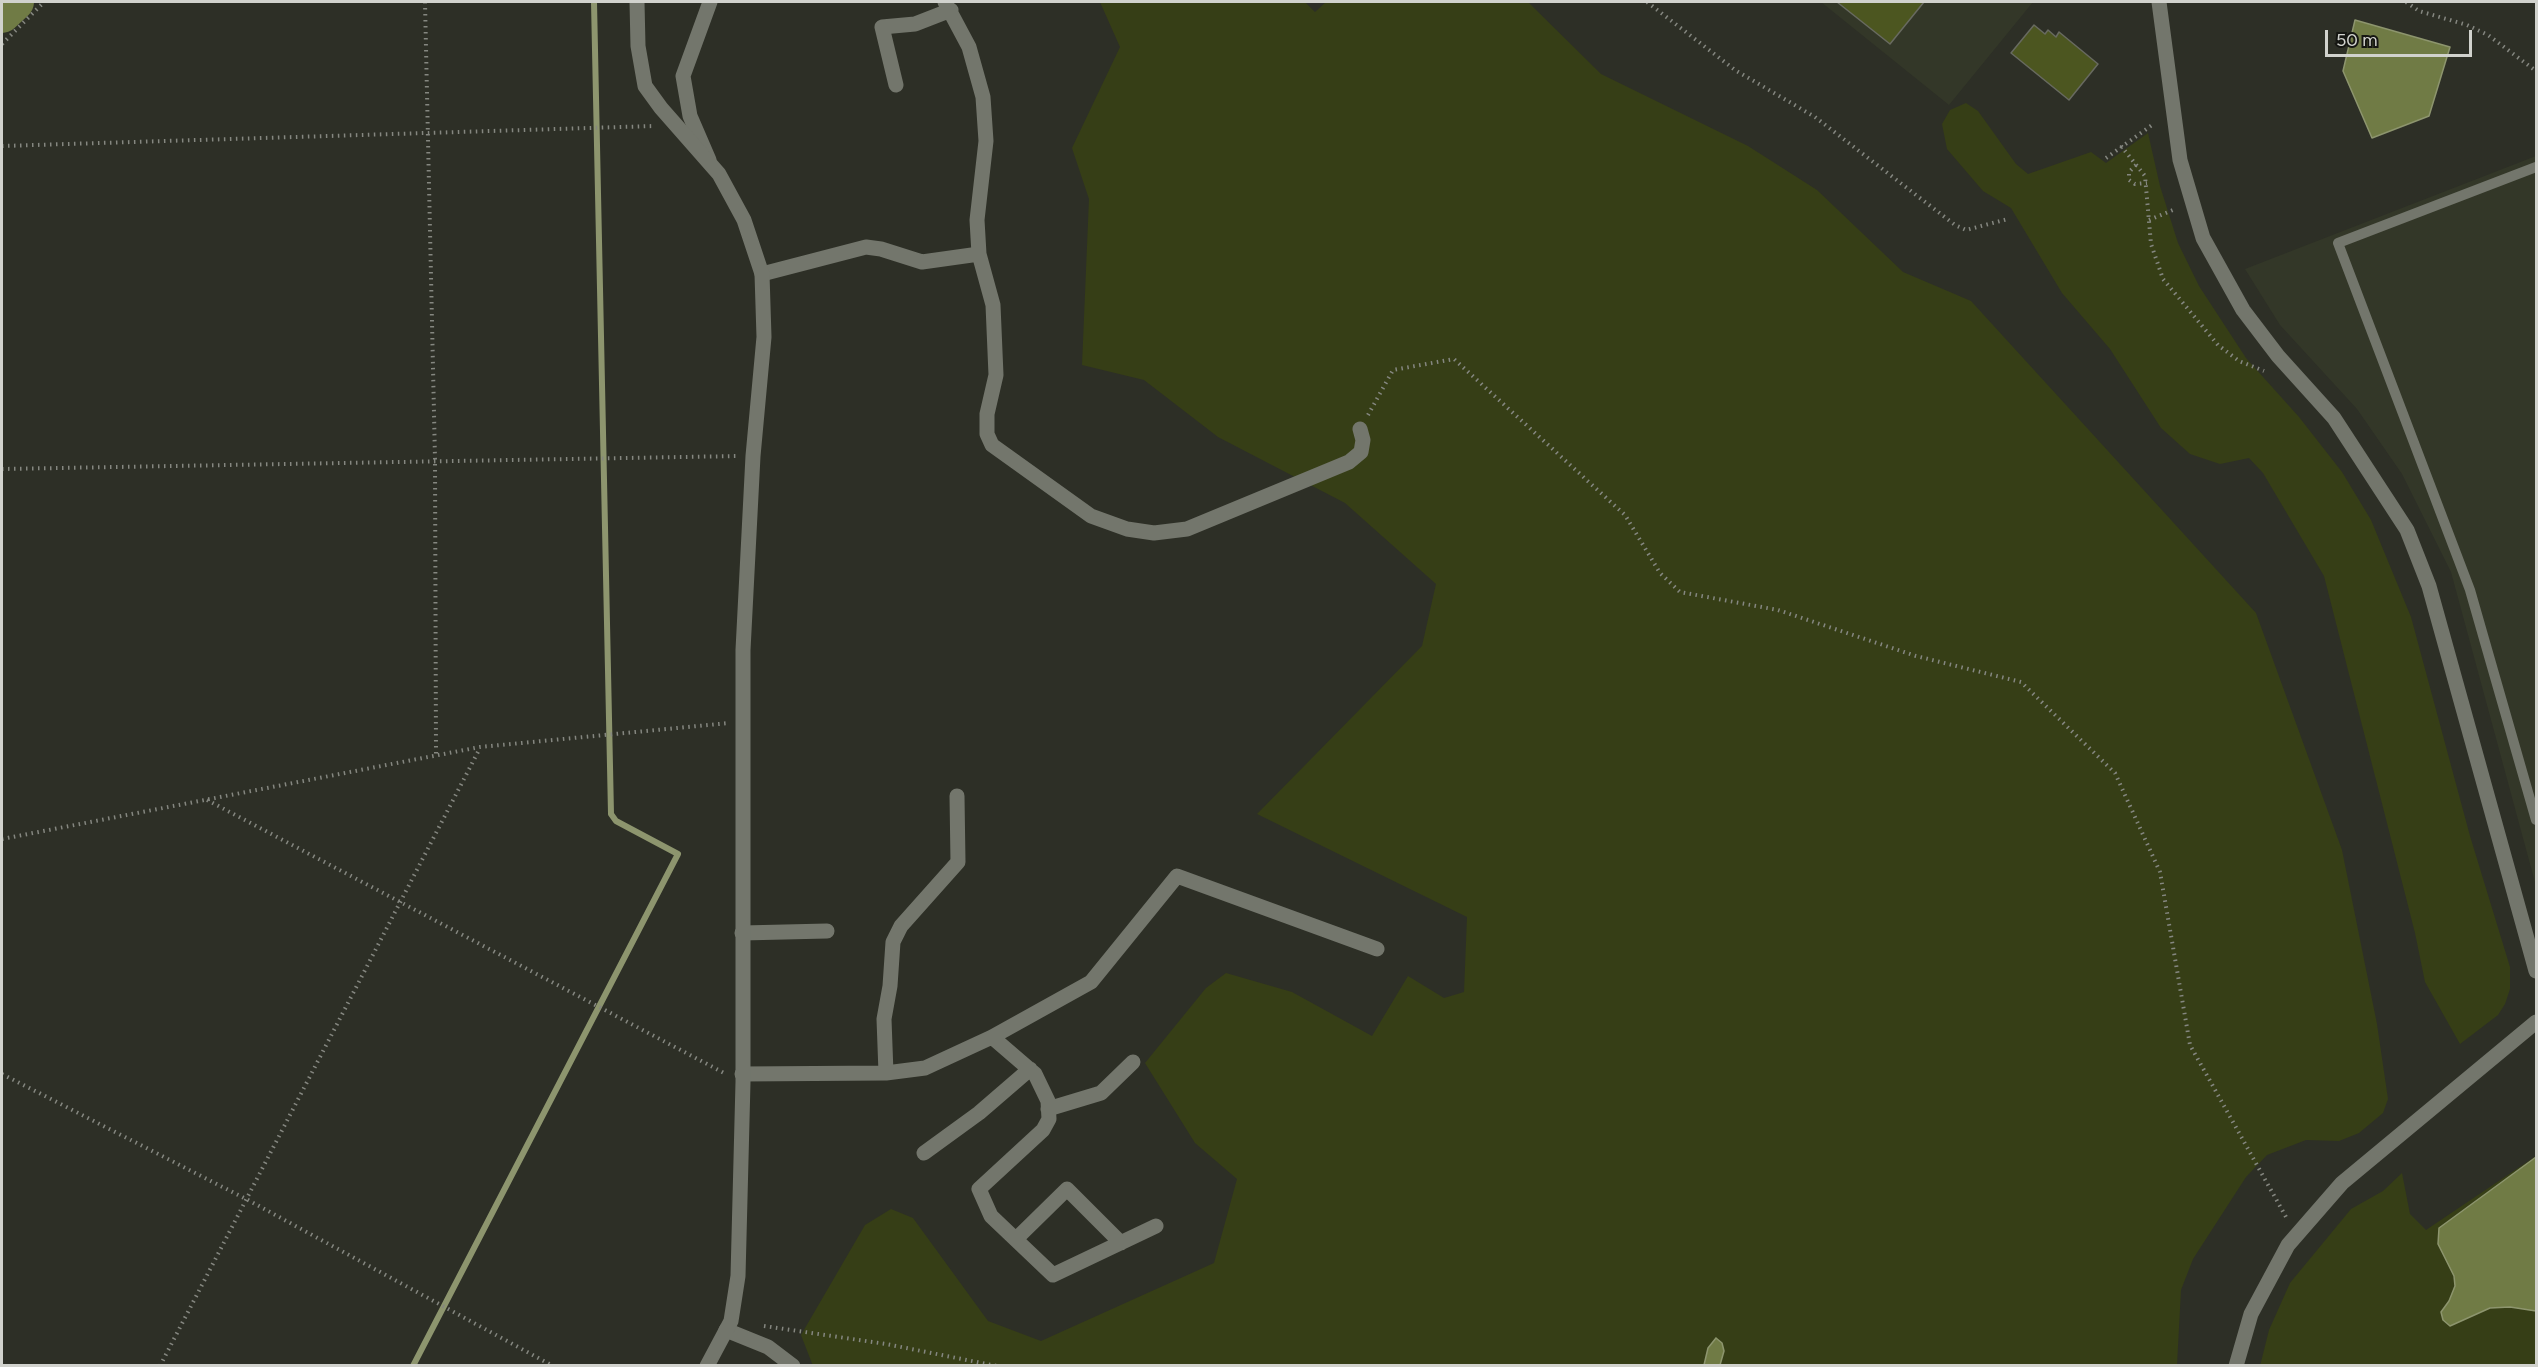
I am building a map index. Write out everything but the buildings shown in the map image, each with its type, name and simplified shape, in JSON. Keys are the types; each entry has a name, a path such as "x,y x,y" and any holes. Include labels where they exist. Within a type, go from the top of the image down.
{"street":[{"path":"637,2 638,46 645,86 711,164"},
{"path":"707,1365 728,1325 738,1276 742,1078 742,722 753,456 764,338 762,274 744,219 711,164 690,116 683,76 710,2"},
{"path":"2159,2 2180,159 2203,238 2243,310 2278,356 2334,418 2407,530 2429,586 2536,971"},
{"path":"896,85 882,27 915,24 948,6 969,47 983,97 986,141 977,220 979,254 993,305 996,375 987,414 987,434 992,445 1090,516 1127,528 1154,533 1187,529 1349,462 1361,452 1363,440 1360,429"},
{"path":"762,274 866,247 881,249 922,262 979,254"},
{"path":"886,1073 884,1019 890,986 893,942 901,926 958,862 957,796"},
{"path":"742,1078 886,1073 925,1068 992,1036 1091,982 1177,876 1377,949"},
{"path":"742,933 827,931"},
{"path":"2236,1365 2251,1314 2288,1245 2342,1183 2535,1024"},
{"path":"992,1036 1035,1074 1048,1101 1049,1119 1043,1130 979,1189 992,1216 1053,1275 1156,1226"},
{"path":"1048,1109 1101,1093 1133,1062"},
{"path":"924,1153 979,1113 1030,1069"},
{"path":"1016,1239 1067,1189 1121,1243"},
{"path":"728,1325 768,1347 793,1365"}],"lane":[{"path":"2536,168 2338,243 2470,590 2536,820"}],"path":[{"path":"2,44 44,2"},
{"path":"425,2 430,133 435,459 436,755"},
{"path":"1647,2 1735,70 1815,117 1955,225 1966,230 2008,219"},
{"path":"2406,2 2419,11 2467,25 2488,35 2536,71"},
{"path":"2106,158 2152,125"},
{"path":"2,146 677,126"},
{"path":"2121,146 2145,176 2157,267 2169,288 2227,353 2264,371"},
{"path":"2136,165 2129,172 2129,180 2135,184 2146,183"},
{"path":"2149,220 2173,210"},
{"path":"1360,429 1393,370 1454,360 1625,515 1660,573 1680,592 1778,610 1916,656 2021,682 2115,772 2160,872 2190,1045 2286,1217"},
{"path":"2,469 435,459 753,456"},
{"path":"2,839 480,747 742,722"},
{"path":"160,1365 480,747"},
{"path":"206,800 603,1008 742,1078"},
{"path":"2,1074 246,1199 553,1365"},
{"path":"728,1325 886,1344 997,1365"}],"shaded area":[{"path":"1100,2 1305,2 1315,12 1326,2 1528,2 1601,74 1748,146 1817,190 1903,272 1971,301 2256,613 2342,850 2377,1024 2388,1099 2383,1113 2359,1133 2339,1141 2306,1140 2267,1155 2246,1177 2193,1259 2181,1290 2177,1365 813,1366 801,1335 865,1225 891,1209 913,1218 988,1321 1041,1341 1214,1263 1237,1179 1195,1143 1145,1063 1206,988 1226,973 1292,992 1372,1036 1408,976 1444,998 1464,992 1467,917 1257,814 1422,646 1436,584 1345,503 1218,437 1144,380 1082,365 1089,199 1072,148 1120,47"},
{"path":"1821,2 2033,2 1949,105"},
{"path":"2355,20 2450,47 2429,116 2372,138 2343,71"},
{"path":"1966,103 1978,111 2016,164 2028,174 2091,152 2106,163 2148,133 2160,186 2178,243 2199,286 2246,358 2299,417 2342,472 2371,520 2411,617 2470,836 2510,967 2510,989 2498,1015 2460,1044 2425,982 2415,933 2324,576 2263,473 2249,458 2220,464 2190,454 2161,428 2110,349 2062,293 2011,208 1983,191 1947,149 1942,124 1950,110"},
{"path":"2536,156 2536,886 2451,572 2402,474 2357,409 2280,325 2245,269"},
{"path":"2536,1156 2536,1365 2260,1366 2269,1330 2290,1283 2351,1209 2383,1191 2402,1173 2410,1214 2426,1230"},
{"path":"2536,1157 2536,1311 2510,1307 2490,1308 2450,1326 2443,1320 2441,1312 2449,1301 2455,1286 2454,1276 2438,1244 2439,1228"},
{"path":"1716,1338 1722,1343 1724,1351 1720,1365 1704,1365 1708,1348"}],"waterway":[{"path":"2,15 16,2"},
{"path":"413,1366 678,854 616,821 611,814 594,2"}]}
